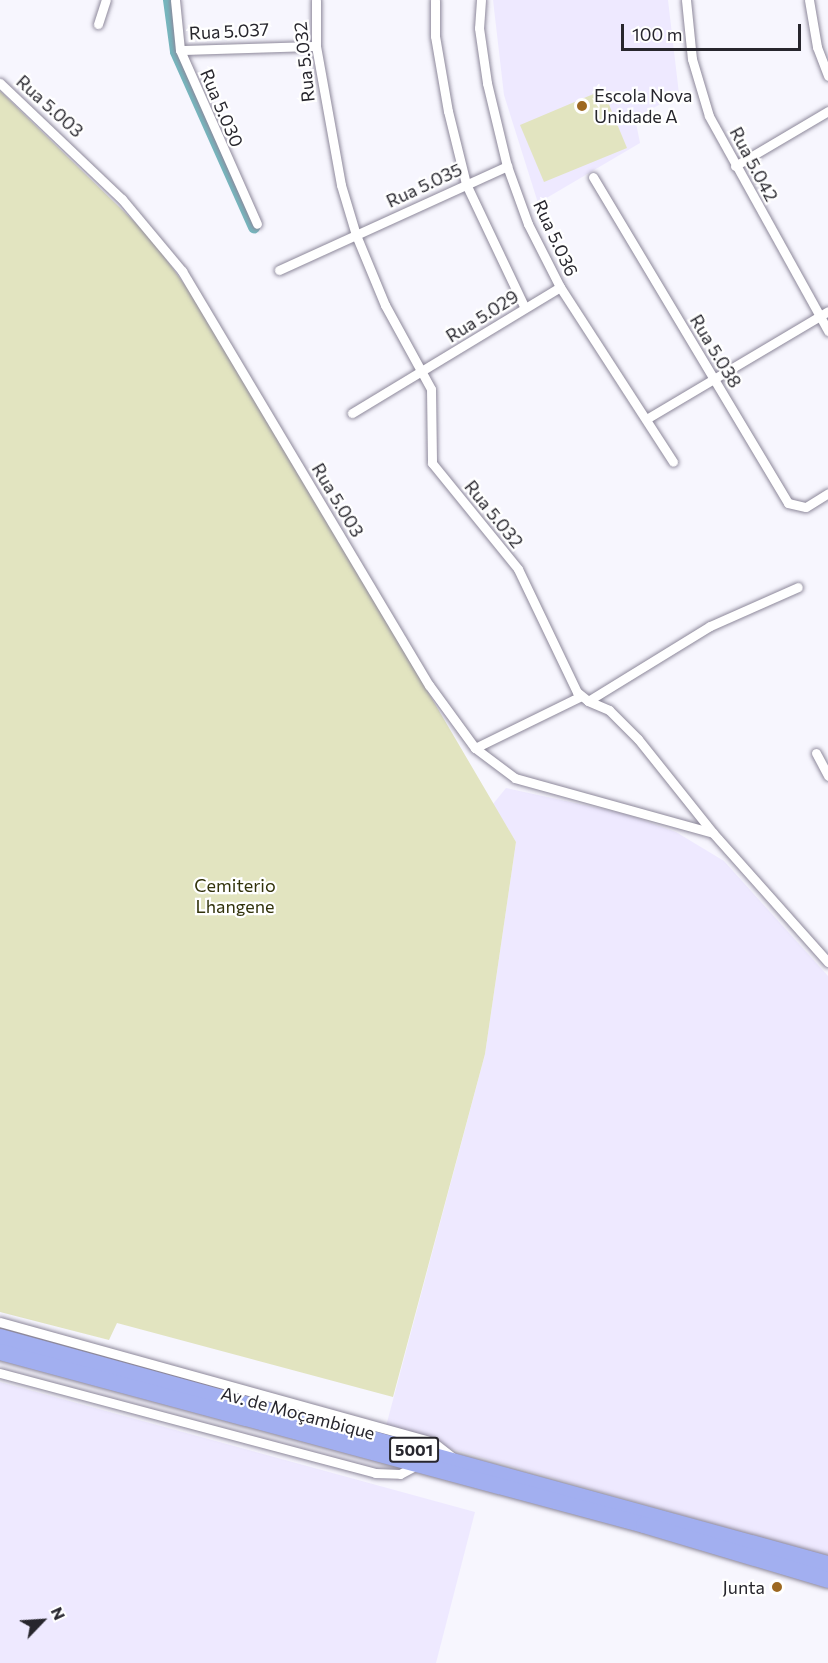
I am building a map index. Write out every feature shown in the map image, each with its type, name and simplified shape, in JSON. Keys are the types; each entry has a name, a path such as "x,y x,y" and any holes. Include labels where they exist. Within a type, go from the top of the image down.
{"highway":[{"name":"Av. de Moçambique","path":"0,1336 828,1563"},
{"name":"Av. de Moçambique","path":"0,1352 644,1525 828,1580"}],"street":[{"path":"98,24 106,0"},
{"name":"Rua 5.030","path":"176,0 180,50 257,224"},
{"name":"Rua 5.032","path":"316,0 316,46 329,133 356,235 385,305 422,373 434,404 432,464 518,569 584,699"},
{"path":"435,0 435,36 446,100 466,184 525,308"},
{"name":"Rua 5.036","path":"481,0 480,27 487,83 507,166 528,224 560,287 648,418 673,462"},
{"name":"Rua 5.042","path":"686,0 692,59 710,116 735,166 828,331"},
{"path":"809,0 817,47 828,76"},
{"name":"Rua 5.037","path":"180,50 316,46"},
{"name":"Rua 5.003","path":"0,83 122,199 182,271 429,685 475,748 515,778 713,833"},
{"path":"735,166 828,111"},
{"name":"Rua 5.035","path":"279,270 507,166"},
{"name":"Rua 5.038","path":"593,177 788,503 806,507 828,493"},
{"name":"Rua 5.029","path":"352,413 422,373 560,287"},
{"path":"648,418 828,311"},
{"path":"475,748 584,699 710,626 798,587"},
{"path":"584,699 609,710 638,739 713,833 828,962"},
{"path":"816,753 828,776"},
{"path":"0,1322 433,1442 458,1462"},
{"path":"0,1373 387,1476 400,1474 417,1465"}],"shaded area":[{"name":"Escola Nova Unidade A","path":"493,0 668,0 679,94 635,118 640,143 538,203 504,95"},
{"path":"506,788 626,814 676,832 724,861 828,976 828,1557 385,1430 485,1054 516,842 493,804"},
{"path":"0,1382 475,1512 436,1663 0,1663"}],"green space":[{"path":"603,90 627,148 544,182 520,125"},
{"name":"Cemiterio Lhangene","path":"0,91 150,237 208,317 516,842 485,1054 393,1397 117,1323 109,1340 0,1312"}],"waterway":[{"path":"169,0 176,52 254,227"}],"place":[{"name":"Escola Nova Unidade A","path":"582,106"},
{"name":"Junta","path":"777,1587"}]}
